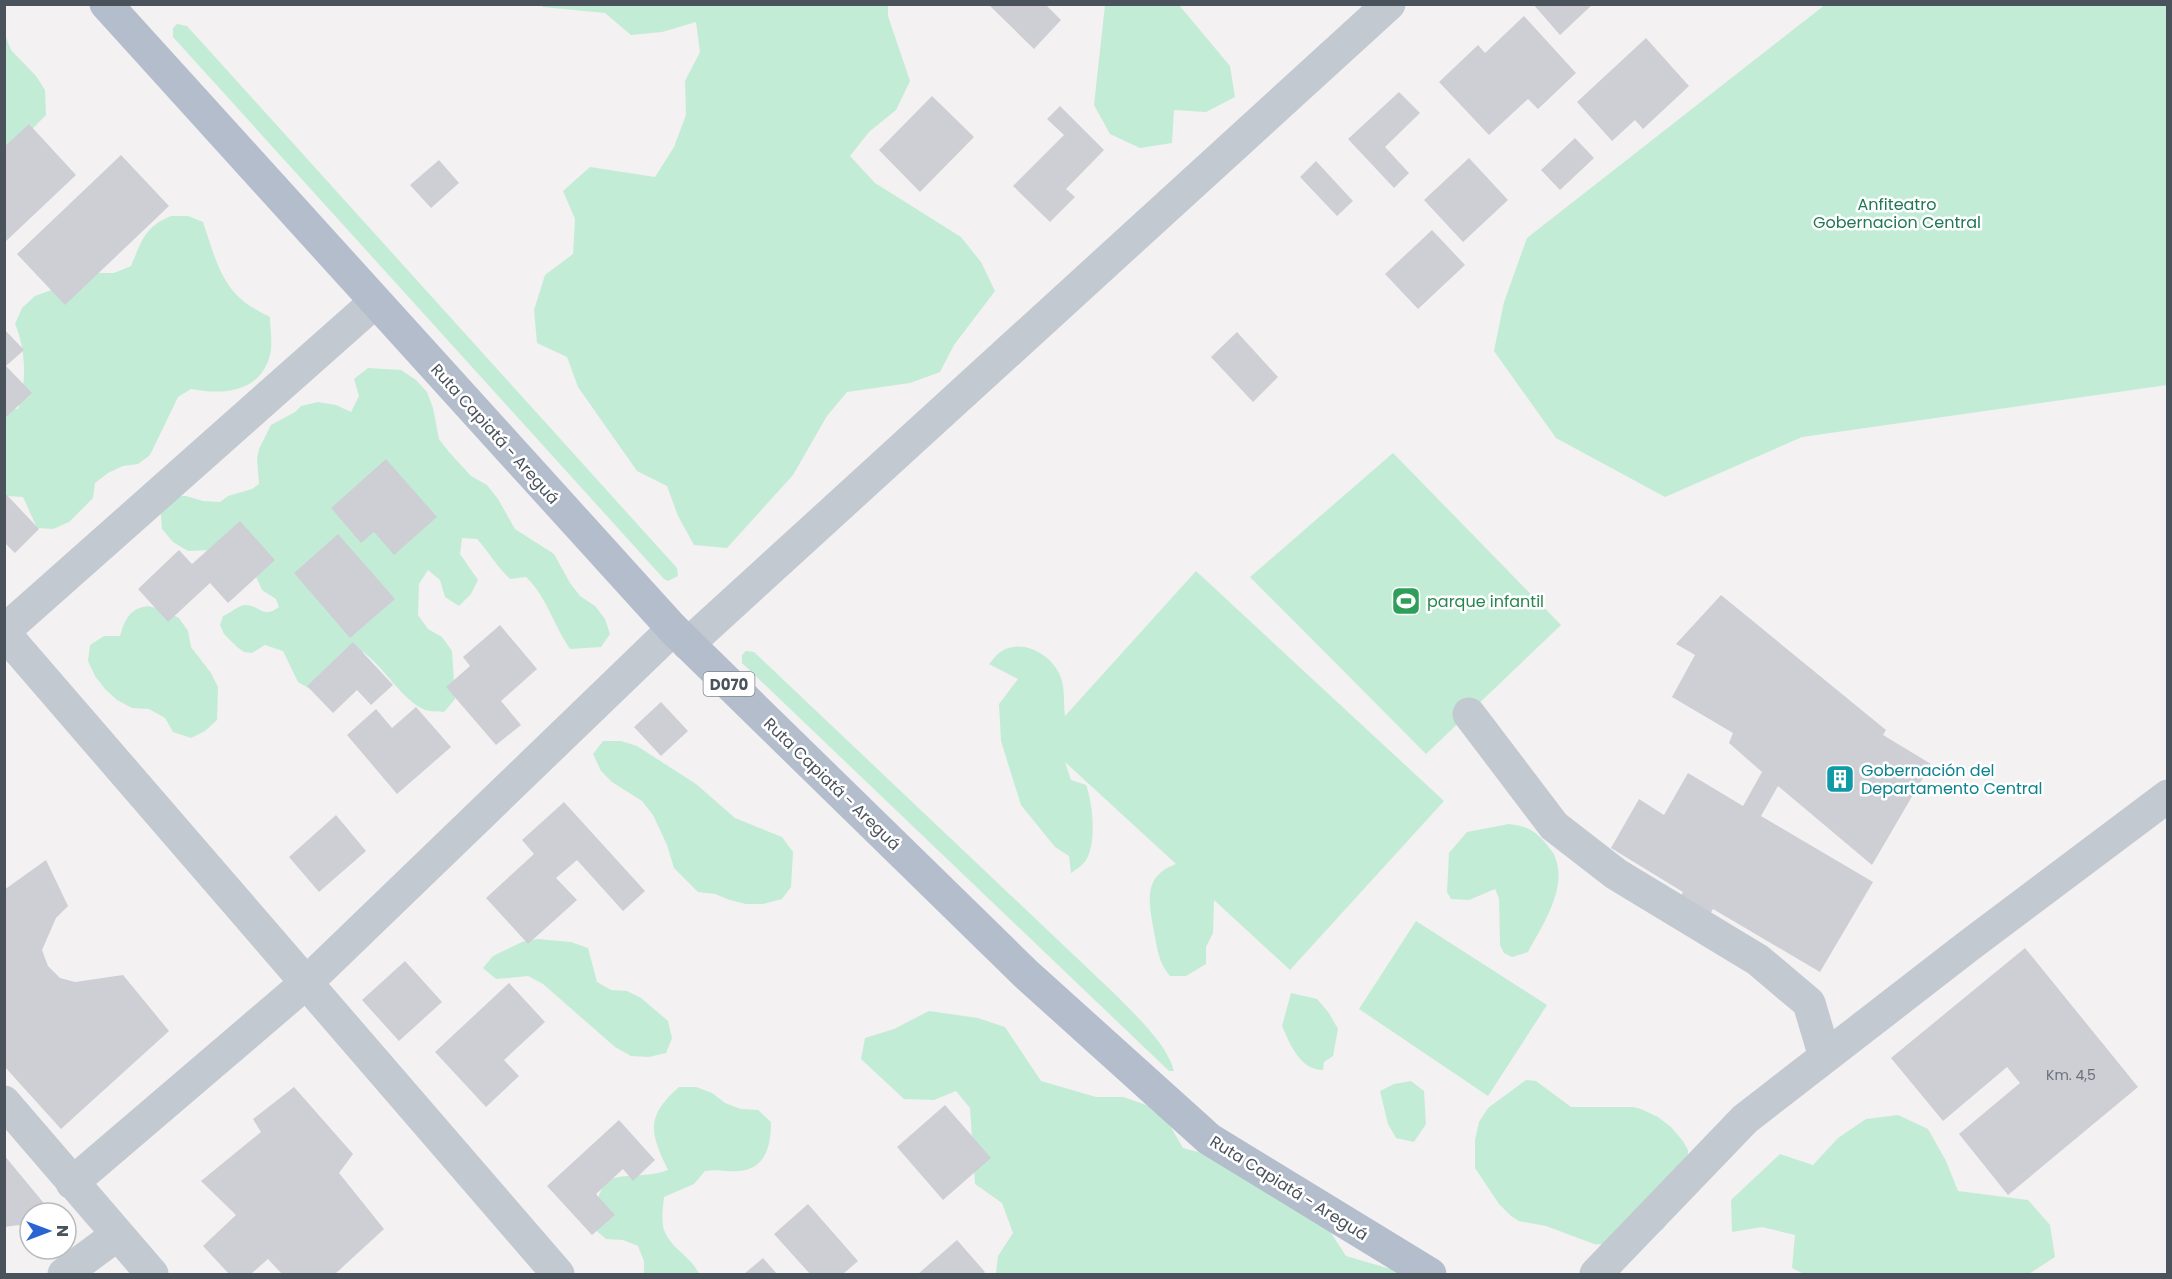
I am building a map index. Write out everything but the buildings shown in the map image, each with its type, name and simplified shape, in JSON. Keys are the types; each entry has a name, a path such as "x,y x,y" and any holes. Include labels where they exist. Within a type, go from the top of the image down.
{"main road":[{"name":"Ruta Capiatá - Areguá","path":"106,4 680,637 1026,974 1209,1140 1430,1275"}],"street":[{"path":"72,1183 306,983 680,637 1389,4"},
{"path":"375,302 4,632 558,1275"},
{"path":"1468,714 1554,826 1616,874 1758,960 1809,1003 1825,1057"},
{"path":"1596,1275 1745,1119 1967,947 2168,796"},
{"path":"4,1102 152,1275"},
{"path":"64,1275 117,1235"}],"green space":[{"name":"Anfiteatro Gobernacion Central","path":"1826,4 2167,5 2167,385 1802,437 1665,497 1556,438 1494,351 1504,302 1527,238"},
{"path":"541,5 888,5 888,16 910,81 896,110 869,132 850,156 875,183 961,237 981,262 995,291 954,345 940,372 910,383 847,392 827,416 793,475 727,548 694,545 678,516 667,486 637,471 578,387 567,357 537,343 534,310 545,275 573,254 575,219 563,191 590,167 655,177 674,147 686,115 685,81 700,52 696,22 662,32 631,35 605,13"},
{"path":"1105,5 1179,5 1230,66 1235,97 1206,112 1174,110 1172,143 1140,148 1110,134 1094,105"},
{"path":"177,24 187,26 677,568 678,576 668,581 664,579 173,37 173,28"},
{"path":"4,32 11,50 36,76 45,90 46,115 4,158"},
{"path":"171,216 188,216 203,222 217,263 227,283 244,302 270,317 271,351 265,368 249,384 239,388 215,392 191,389 178,397 150,455 138,464 123,466 108,473 95,483 93,498 69,522 53,529 37,528 23,497 5,496 5,409 18,409 24,377 23,355 15,324 22,308 35,296 98,273 114,273 131,266 149,230"},
{"path":"368,368 401,370 416,380 427,392 433,408 439,439 449,452 471,476 487,485 515,529 554,554 580,596 595,606 605,619 610,634 601,647 570,649 539,593 526,577 510,579 477,539 462,538 460,554 478,580 471,594 459,606 445,597 440,580 428,570 419,584 418,615 428,629 442,637 452,651 455,699 444,712 427,711 417,705 363,652 342,678 312,690 298,682 283,651 265,645 252,653 244,652 224,634 220,625 223,616 246,605 269,612 279,607 276,599 262,590 254,572 212,550 188,551 173,542 162,529 160,503 177,496 220,502 228,496 252,489 259,484 257,458 271,425 295,412 301,406 318,402 336,405 351,412 359,396 354,379"},
{"name":"parque infantil","path":"1393,453 1561,625 1426,754 1250,577"},
{"path":"1196,571 1444,801 1290,970 1214,900 1213,933 1206,947 1206,964 1186,976 1170,976 1159,955 1152,921 1150,892 1158,876 1165,869 1176,864 1065,762 1071,780 1086,785 1091,803 1093,826 1088,857 1071,873 1069,856 1055,847 1021,805 1001,741 999,704 1018,679 989,664 998,654 1007,648 1025,647 1033,649 1048,659 1061,678 1065,716"},
{"path":"148,606 164,610 179,618 188,631 191,647 211,673 218,687 217,720 205,731 191,738 173,732 165,718 149,709 132,708 117,700 95,676 88,661 90,645 104,636 120,636 129,615 137,609"},
{"path":"746,651 754,652 1118,997 1158,1041 1174,1071 1169,1071 742,663 742,655"},
{"path":"603,741 621,741 637,746 696,784 735,818 782,837 793,852 791,887 782,899 763,904 746,904 715,894 698,892 674,868 667,845 653,815 642,801 612,782 601,771 593,754"},
{"path":"1509,824 1531,830 1539,836 1554,854 1558,869 1556,894 1540,931 1528,952 1512,957 1504,953 1500,945 1499,898 1495,889 1469,900 1451,899 1447,892 1449,853 1467,832"},
{"path":"1416,921 1547,1005 1488,1096 1359,1009"},
{"path":"537,939 571,942 588,948 597,982 611,990 627,991 641,998 668,1021 672,1038 666,1053 649,1057 631,1056 615,1047 543,984 528,976 496,979 483,968 493,956 522,942"},
{"path":"1291,993 1317,999 1329,1013 1338,1029 1333,1056 1324,1062 1323,1070 1308,1066 1302,1061 1292,1048 1282,1026"},
{"path":"929,1011 978,1018 1005,1027 1041,1081 1096,1097 1123,1097 1161,1110 1183,1148 1224,1159 1306,1194 1346,1256 1394,1270 1398,1274 996,1274 998,1256 1013,1233 1002,1203 975,1184 970,1108 956,1091 934,1100 904,1099 861,1059 865,1038 894,1029"},
{"path":"1526,1080 1536,1081 1571,1107 1633,1107 1658,1117 1671,1127 1688,1150 1688,1193 1663,1229 1640,1246 1594,1244 1546,1226 1519,1221 1499,1204 1475,1168 1475,1140 1479,1122 1488,1108"},
{"path":"1411,1081 1424,1091 1426,1124 1414,1142 1396,1138 1388,1124 1380,1091 1394,1084"},
{"path":"679,1087 696,1087 741,1109 758,1110 771,1122 770,1139 765,1155 755,1166 738,1171 705,1171 694,1184 664,1197 662,1218 667,1237 692,1263 699,1274 644,1274 644,1261 638,1246 623,1240 606,1239 593,1228 599,1195 606,1180 668,1170 657,1146 654,1126 660,1107"},
{"path":"1898,1115 1928,1129 1946,1161 1958,1191 2028,1200 2050,1225 2055,1257 2029,1274 1804,1274 1792,1268 1795,1235 1762,1227 1732,1232 1731,1200 1780,1154 1813,1165 1838,1138 1866,1119"}],"place":[{"name":"parque infantil","path":"1406,601"},
{"name":"Gobernación del Departamento Central","path":"1840,779"}]}
